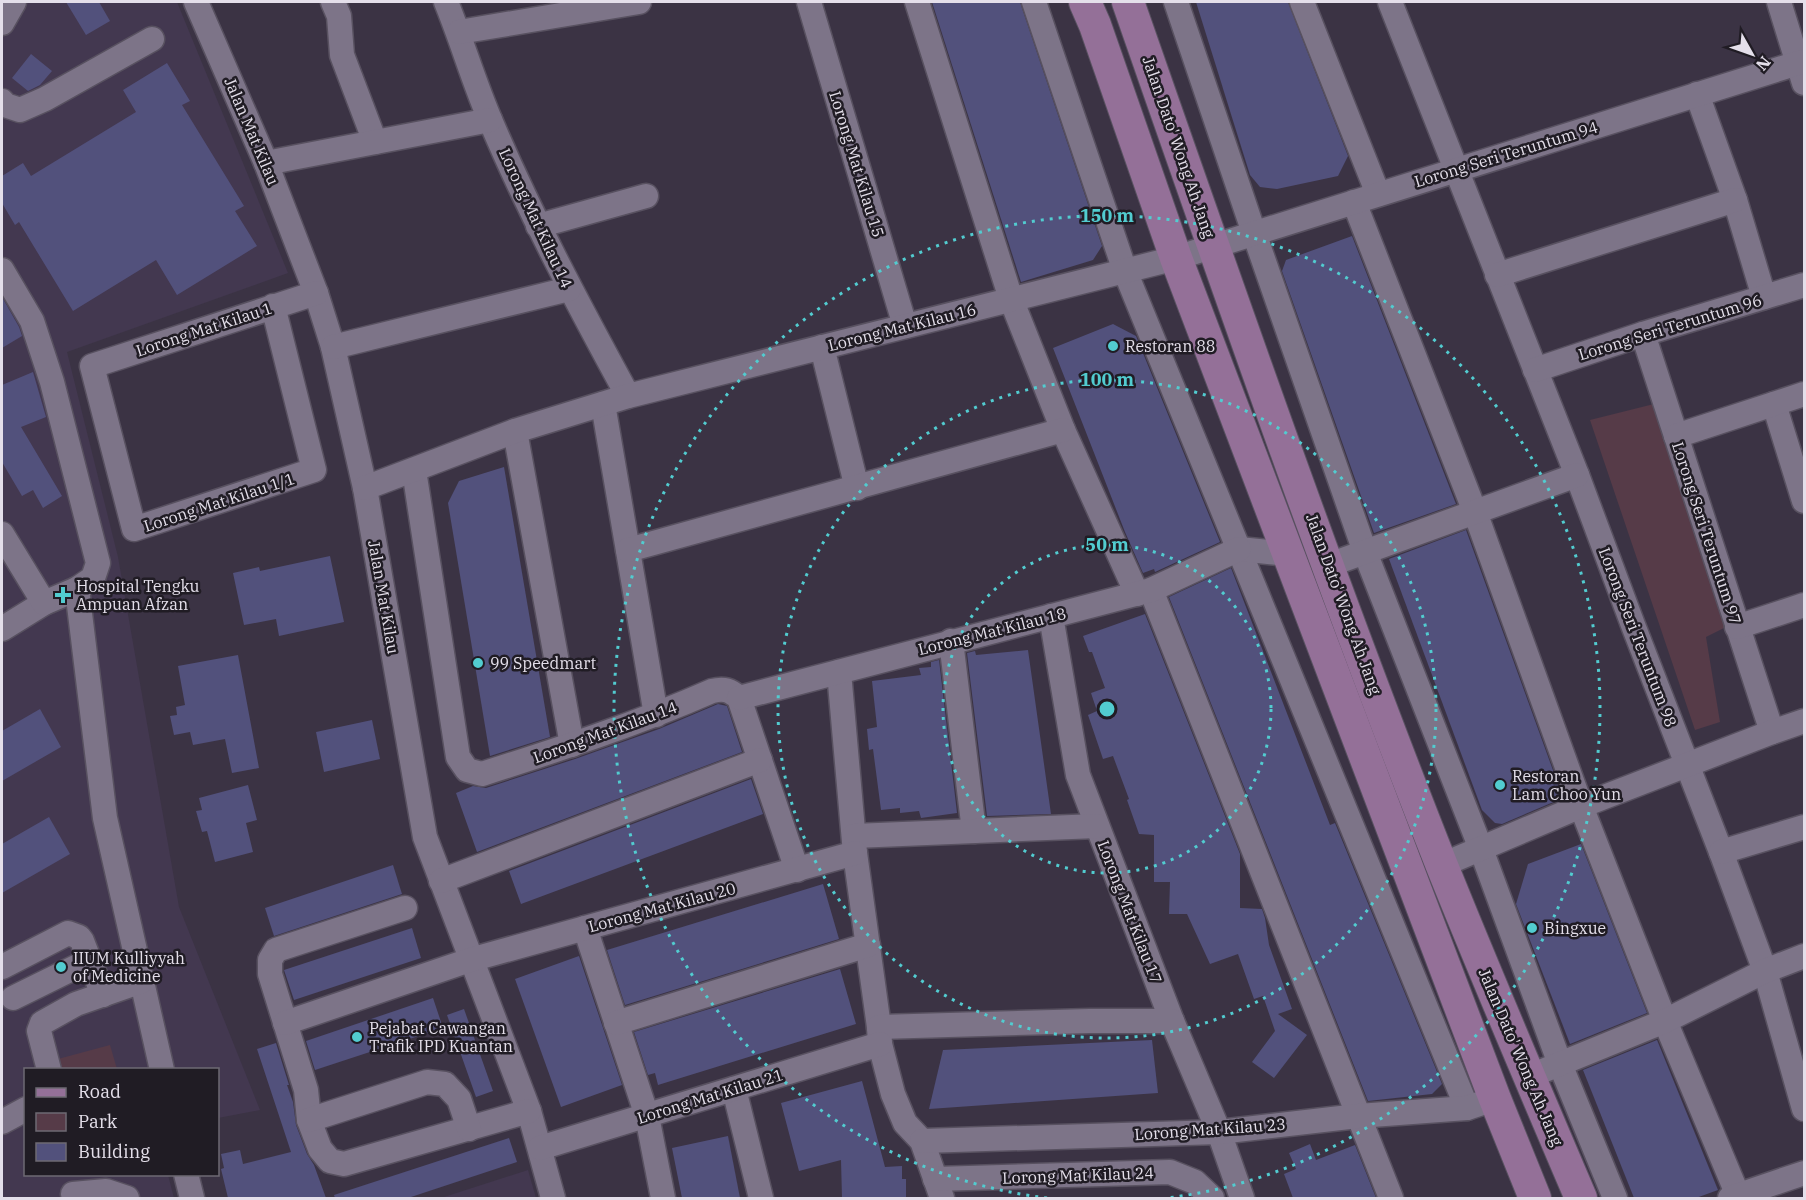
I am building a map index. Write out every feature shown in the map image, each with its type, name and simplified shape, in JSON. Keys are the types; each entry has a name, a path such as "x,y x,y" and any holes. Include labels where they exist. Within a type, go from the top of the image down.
{"main road":[{"name":"Jalan Dato' Wong Ah Jang","path":"1085,2 1176,258 1288,554 1481,1103 1535,1198"},
{"name":"Jalan Dato' Wong Ah Jang","path":"1128,2 1213,246 1329,565 1442,865 1581,1198"}],"street":[{"path":"2,23 14,2"},
{"name":"Jalan Mat Kilau","path":"196,2 266,163 316,293 333,347 365,488 425,837 529,1111 553,1198"},
{"path":"333,2 339,16 342,55 375,142"},
{"name":"Lorong Mat Kilau 14","path":"446,2 490,120 538,226 569,289 628,396"},
{"path":"459,32 639,2"},
{"name":"Lorong Mat Kilau 15","path":"808,2 905,326"},
{"path":"917,2 1011,299 1063,430 1144,592 1391,1198"},
{"path":"1034,2 1125,271 1239,549 1481,1103"},
{"path":"1176,2 1365,552 1481,849 1560,1064 1615,1198"},
{"path":"1302,2 1378,194"},
{"name":"Lorong Seri Teruntum 98","path":"1390,2 1577,475 1721,852 1764,971 1804,1109"},
{"path":"1779,2 1802,69"},
{"path":"2,101 5,105 20,110 45,99 152,39"},
{"name":"Lorong Seri Teruntum 94","path":"1176,258 1697,94 1802,69"},
{"path":"1697,94 1735,200 1764,297"},
{"path":"266,163 490,120"},
{"path":"538,226 646,196"},
{"path":"1497,276 1735,200"},
{"path":"1354,202 1475,512 1581,806 1735,1197 1804,1173"},
{"name":"Lorong Mat Kilau 16","path":"365,488 515,431 628,396 1176,258"},
{"path":"2,270 32,321 49,372 98,563 93,578 77,589 44,603 2,629"},
{"name":"Lorong Seri Teruntum 96","path":"1535,370 1804,285"},
{"path":"333,347 569,289"},
{"name":"Lorong Mat Kilau 1","path":"134,530 92,366 316,293"},
{"name":"Lorong Mat Kilau 1/1","path":"134,530 314,470 273,306"},
{"name":"Lorong Seri Teruntum 97","path":"1643,334 1772,732"},
{"path":"822,348 857,488"},
{"path":"1676,436 1804,394"},
{"path":"603,404 656,715"},
{"path":"1774,404 1804,501"},
{"path":"628,550 1063,430"},
{"path":"515,431 572,745"},
{"name":"Lorong Mat Kilau 14","path":"414,470 458,757 467,770 482,774 572,745 720,689 731,690 740,698"},
{"path":"1329,565 1577,475"},
{"path":"2,534 44,603"},
{"path":"1239,549 1288,554"},
{"name":"Lorong Mat Kilau 18","path":"740,698 1144,592 1239,549"},
{"path":"77,589 105,818 162,1068"},
{"path":"1737,627 1804,605"},
{"name":"Lorong Mat Kilau 17","path":"1051,616 1078,775 1242,1198"},
{"path":"951,641 974,831"},
{"path":"839,672 854,845 879,1035 893,1094 905,1123 922,1141"},
{"path":"740,698 797,870"},
{"path":"1442,865 1581,806 1804,721"},
{"path":"441,880 760,760"},
{"name":"Lorong Mat Kilau 20","path":"285,1023 470,960 797,870 854,845 974,831 1097,826"},
{"path":"1721,852 1804,827"},
{"path":"405,908 276,950 270,960 270,974 306,1090 309,1120 320,1149 330,1161 344,1164 529,1111"},
{"path":"585,928 647,1116 663,1198"},
{"path":"2,967 68,933 79,937 103,995"},
{"path":"616,1023 868,945"},
{"path":"1529,1077 1665,1020 1764,971 1804,956"},
{"path":"13,998 90,960"},
{"path":"48,1068 39,1031 42,1023 76,1004 142,981"},
{"name":"Lorong Mat Kilau 21","path":"540,1148 734,1089 879,1035 1090,1021 1172,1021"},
{"path":"309,1120 427,1082 445,1084 459,1099 469,1129"},
{"path":"734,1089 761,1198"},
{"name":"Lorong Mat Kilau 23","path":"922,1141 1218,1132 1481,1103"},
{"path":"2,1122 24,1110"},
{"name":"Lorong Mat Kilau 24","path":"922,1141 939,1189 1170,1172 1195,1182 1212,1198"},
{"path":"186,1176 192,1198"},
{"path":"73,1194 106,1191 127,1198"}],"shaded area":[{"name":"Hospital Tengku Ampuan Afzan","path":"2,2 177,2 288,273 67,352 118,557 179,907 260,1110 219,1118 219,1068 24,1068 24,1176 168,1176 174,1198 2,1198"},
{"path":"528,1170 536,1198 441,1198"}],"green space":[{"path":"1654,404 1726,627 1706,637 1720,722 1695,730 1590,420"},
{"path":"110,1045 117,1068 61,1068 58,1059"}],"building":[{"path":"66,2 99,2 110,21 86,35"},
{"path":"932,2 1020,2 1102,246 1093,260 1021,282"},
{"path":"1196,2 1288,2 1348,156 1338,176 1277,189 1260,187 1250,175"},
{"path":"31,54 52,71 40,85 28,91 12,78"},
{"path":"167,63 190,101 182,105 244,206 235,211 257,246 177,295 156,260 73,311 19,222 15,225 2,203 2,176 23,163 31,176 136,112 123,90"},
{"path":"1352,236 1456,504 1374,533 1282,271 1286,260"},
{"path":"2,297 22,336 2,348"},
{"path":"1113,324 1136,336 1220,542 1155,572 1154,569 1143,573 1053,348"},
{"path":"33,372 46,417 21,427 62,496 43,508 33,490 22,496 2,462 2,385"},
{"path":"504,467 550,737 490,756 448,503 459,481"},
{"path":"1466,530 1563,798 1502,824 1495,823 1482,810 1389,559"},
{"path":"330,556 344,622 279,636 276,619 244,625 233,573 259,567 260,571"},
{"path":"1231,568 1330,825 1335,823 1442,1084 1432,1094 1368,1101 1169,597"},
{"path":"1145,614 1240,854 1240,908 1262,909 1265,918 1269,945 1292,1009 1278,1014 1307,1035 1274,1078 1252,1062 1275,1031 1263,996 1254,999 1238,954 1210,964 1187,914 1169,914 1170,882 1154,882 1154,835 1139,834 1113,756 1103,759 1088,715 1097,711 1091,693 1105,688 1092,652 1089,652 1083,636"},
{"path":"1028,650 1051,814 987,816 967,653 975,651 976,655"},
{"path":"238,655 259,768 232,773 225,739 193,745 190,732 174,735 170,716 177,715 176,707 185,705 178,666"},
{"path":"939,660 957,813 921,818 919,811 900,813 900,808 881,810 873,749 869,750 867,729 877,727 872,681 921,675 919,668 931,667 931,662"},
{"path":"718,704 727,706 742,752 477,852 456,793 473,786 486,788 575,759 659,729"},
{"path":"40,709 61,747 2,781 2,731"},
{"path":"372,720 380,759 324,772 316,732"},
{"path":"751,779 763,814 521,904 509,871"},
{"path":"248,785 257,820 246,823 253,852 215,862 207,831 202,832 196,811 202,810 199,798"},
{"path":"49,817 70,854 2,893 2,844"},
{"path":"1581,844 1647,1013 1570,1044 1516,904 1528,864"},
{"path":"393,865 402,894 274,936 265,908"},
{"path":"823,884 839,939 625,1005 607,950"},
{"path":"412,928 421,958 294,1000 284,970"},
{"path":"579,956 622,1085 561,1107 515,979"},
{"path":"840,969 856,1024 658,1085 655,1073 648,1075 634,1032"},
{"path":"433,998 443,1028 315,1070 306,1041"},
{"path":"464,1009 493,1091 476,1097 447,1015"},
{"path":"1152,1040 1158,1093 929,1109 943,1050"},
{"path":"1657,1040 1718,1190 1696,1198 1634,1198 1583,1070"},
{"path":"276,1043 289,1085 287,1085 293,1102 296,1125 326,1198 228,1198 221,1169 224,1168 221,1154 240,1150 243,1164 291,1152 257,1049"},
{"path":"862,1081 885,1167 902,1166 902,1179 906,1179 906,1198 842,1198 841,1160 799,1171 781,1103"},
{"path":"728,1136 740,1198 682,1198 672,1148"},
{"path":"509,1138 517,1162 408,1198 335,1198 334,1195"},
{"path":"1310,1144 1316,1160 1355,1145 1376,1198 1293,1198 1284,1174 1296,1169 1289,1153"}],"place":[{"name":"Restoran 88","path":"1113,346"},
{"name":"Hospital Tengku Ampuan Afzan","path":"63,595"},
{"name":"99 Speedmart","path":"478,663"},
{"name":"Restoran Lam Choo Yun","path":"1500,785"},
{"name":"Bingxue","path":"1532,928"},
{"name":"IIUM Kulliyyah of Medicine","path":"61,967"},
{"name":"Pejabat Cawangan Trafik IPD Kuantan","path":"357,1037"}]}
